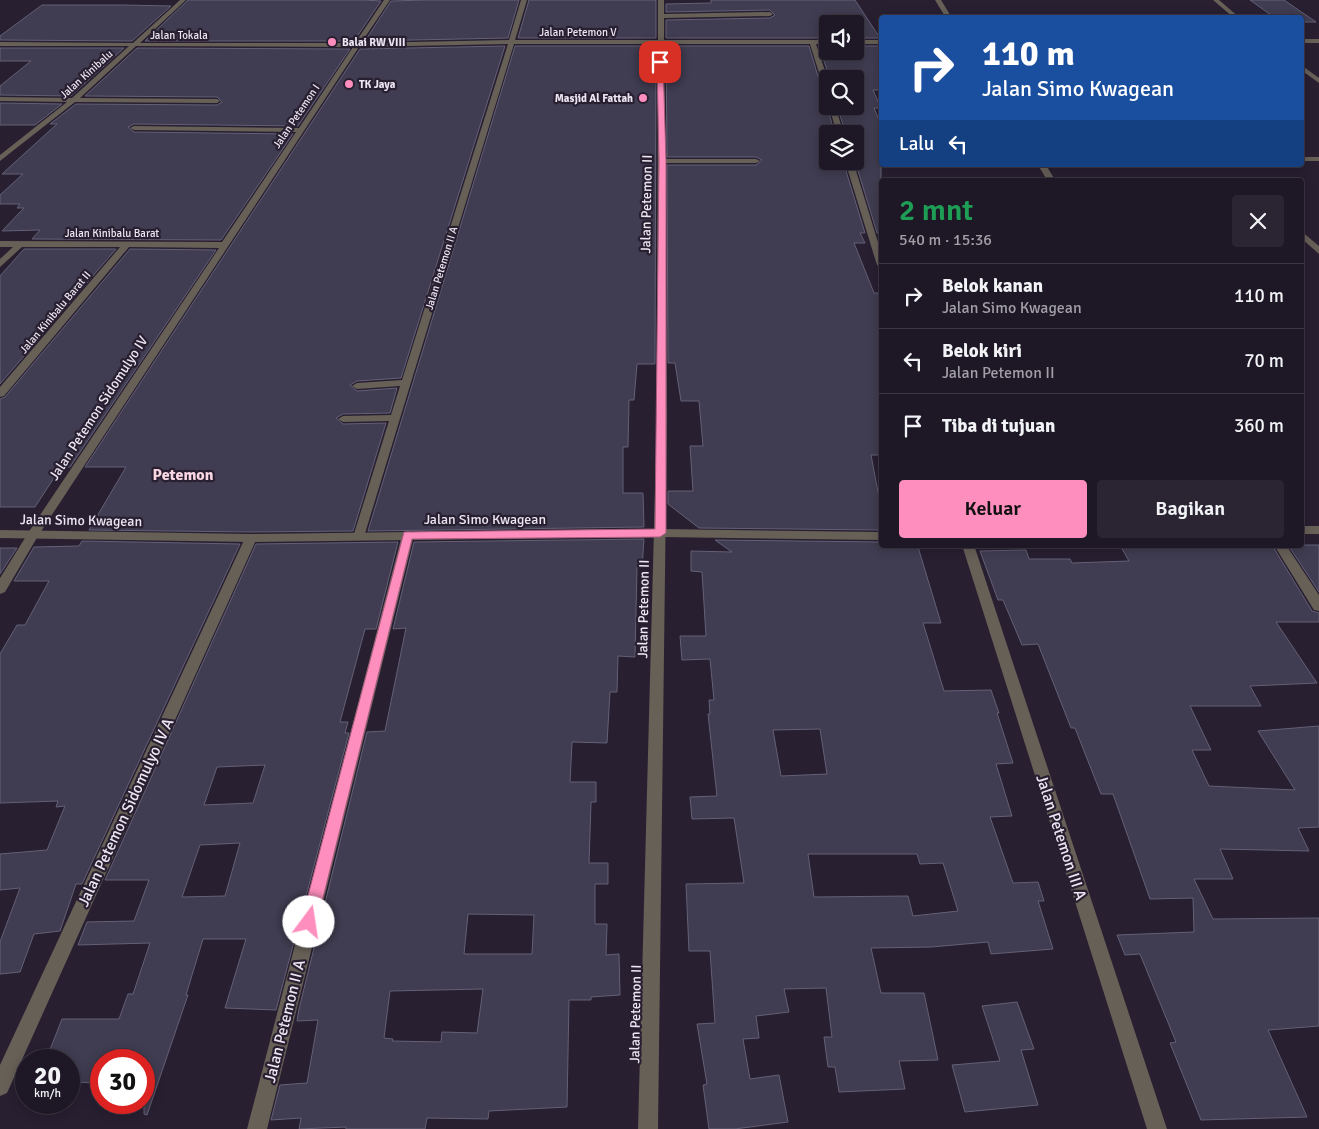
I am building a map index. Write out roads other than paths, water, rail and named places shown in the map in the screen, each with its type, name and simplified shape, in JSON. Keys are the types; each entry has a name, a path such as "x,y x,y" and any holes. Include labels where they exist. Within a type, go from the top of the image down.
{"street":[{"name":"Jalan Kinibalu","path":"0,159 72,101 183,0"},
{"name":"Jalan Petemon I","path":"224,245 387,0"},
{"name":"Jalan Petemon II A","path":"359,537 524,0"},
{"name":"Jalan Petemon II","path":"648,1129 660,533 661,0"},
{"path":"938,0 947,15"},
{"path":"1216,0 1234,15"},
{"path":"660,16 770,14"},
{"path":"1304,41 1319,40"},
{"name":"Jalan Petemon V","path":"358,45 511,42 819,42"},
{"path":"812,42 821,70"},
{"path":"864,42 879,42"},
{"name":"Jalan Tokala","path":"0,44 358,45"},
{"path":"1304,69 1319,81"},
{"path":"0,99 217,101"},
{"path":"134,128 300,130"},
{"path":"1304,159 1319,159"},
{"path":"662,161 756,161"},
{"path":"1043,167 1050,178"},
{"path":"852,170 879,258"},
{"path":"1304,236 1319,251"},
{"name":"Jalan Kinibalu Barat","path":"0,244 224,245"},
{"path":"0,264 20,244"},
{"name":"Jalan Kinibalu Barat II","path":"0,394 127,244"},
{"name":"Jalan Petemon Sidomulyo IV","path":"0,589 34,533 224,245"},
{"path":"356,386 406,383"},
{"path":"343,420 396,418"},
{"path":"1304,530 1319,530"},
{"name":"Jalan Simo Kwagean","path":"0,534 34,533 251,538 660,533 879,536"},
{"name":"Jalan Petemon II A","path":"257,1129 408,535"},
{"name":"Jalan Petemon Sidomulyo IV A","path":"0,1086 251,538"},
{"name":"Jalan Petemon III A","path":"969,548 1156,1129"},
{"path":"1282,548 1319,606"}],"place":[{"name":"Balai RW VIII","path":"332,42"},
{"name":"TK Jaya","path":"349,84"},
{"name":"Masjid Al Fattah","path":"643,98"}],"district":[{"name":"Petemon","path":"183,474"}]}
